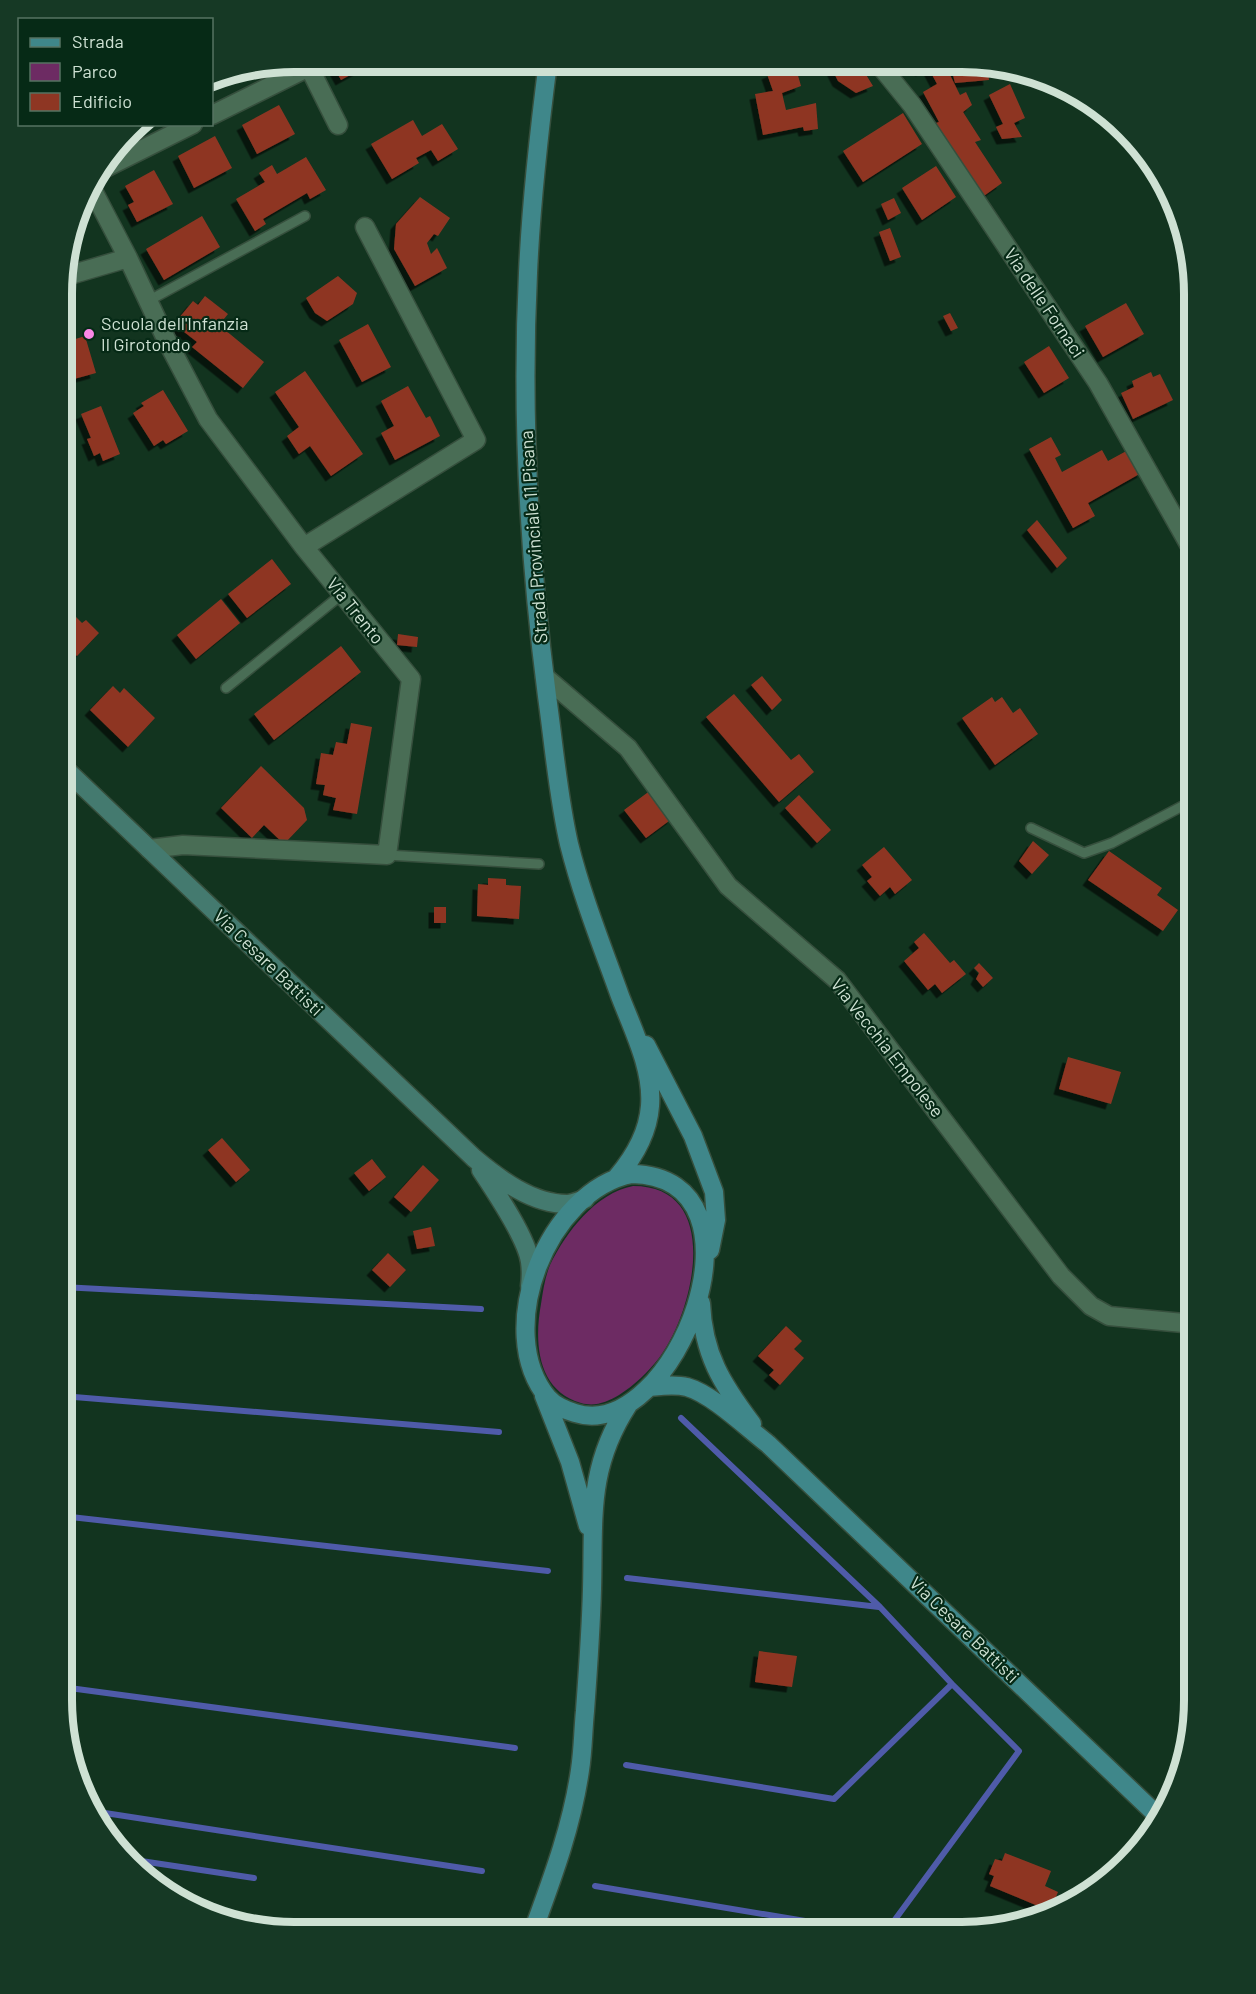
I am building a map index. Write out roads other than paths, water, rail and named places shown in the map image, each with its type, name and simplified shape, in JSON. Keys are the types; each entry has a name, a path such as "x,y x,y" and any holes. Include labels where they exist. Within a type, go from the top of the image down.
{"main road":[{"name":"Strada Provinciale 11 Pisana","path":"547,72 538,143 527,275 526,407 534,582 564,820 589,910 640,1050 649,1084 650,1104 645,1130 632,1159 617,1177"},
{"name":"Strada Provinciale 11 Pisana","path":"622,1001 693,1136 714,1192 716,1220 703,1281"},
{"name":"Via Cesare Battisti","path":"703,1281 692,1319 670,1363 649,1387 613,1412 594,1417 565,1410 551,1401 542,1390 527,1358 526,1321 539,1262 560,1225 600,1186 617,1177 632,1174 664,1179 680,1189 700,1219 705,1242 702,1322 715,1368 725,1389 768,1444"},
{"name":"Via Cesare Battisti","path":"649,1387 677,1386 699,1392 768,1444 1154,1811"},
{"path":"542,1390 570,1462 591,1539"},
{"path":"536,1922 561,1855 580,1771 591,1610 591,1539 596,1483 615,1425 631,1401"}],"street":[{"path":"213,115 299,72"},
{"path":"312,72 338,125"},
{"name":"Via delle Fornaci","path":"885,72 912,105 1098,382 1184,536"},
{"path":"115,163 189,126"},
{"name":"Via Trento","path":"95,195 208,419 341,595 411,679 387,855"},
{"path":"304,547 476,440 365,227"},
{"path":"73,274 128,258"},
{"name":"Via Vecchia Empolese","path":"545,677 628,748 728,886 837,980 1068,1284 1091,1306 1108,1316 1184,1323"},
{"name":"Via Cesare Battisti","path":"72,776 474,1158 499,1179 538,1198 569,1204 585,1199"},
{"path":"149,849 183,845 387,855"},
{"name":"Via Cesare Battisti","path":"474,1158 502,1201 526,1247 530,1261 530,1299"}],"lane":[{"path":"148,301 305,216"},
{"path":"226,688 341,595"},
{"path":"1031,828 1084,853 1112,843 1184,805"},
{"path":"387,855 539,864"}],"waterway":[{"path":"72,1288 481,1309"},
{"path":"72,1397 499,1432"},
{"path":"681,1418 880,1607 1019,1751 893,1922"},
{"path":"72,1517 548,1571"},
{"path":"627,1578 879,1607"},
{"path":"626,1765 834,1799 952,1684"},
{"path":"72,1688 515,1748"},
{"path":"103,1813 482,1871"},
{"path":"141,1861 254,1878"},
{"path":"595,1886 811,1922"}],"place":[{"name":"Scuola dell'Infanzia Il Girotondo","path":"89,334"}]}
